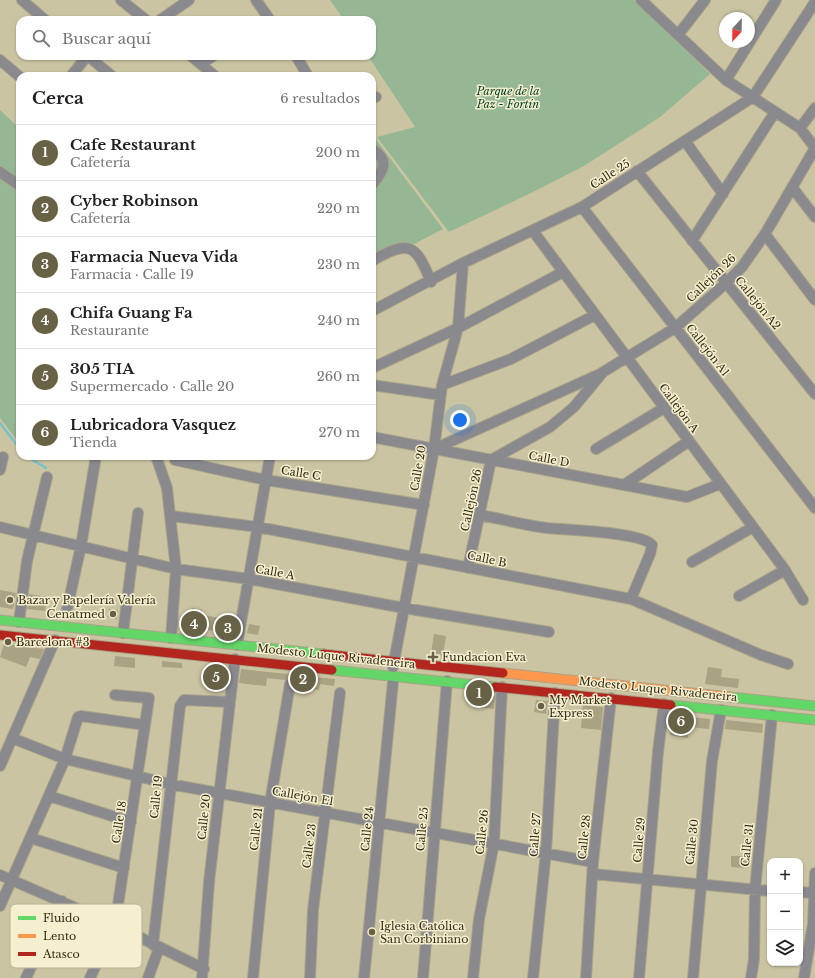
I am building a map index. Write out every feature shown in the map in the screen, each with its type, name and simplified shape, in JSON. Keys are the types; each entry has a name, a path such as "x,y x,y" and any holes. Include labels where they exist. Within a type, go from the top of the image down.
{"street":[{"path":"22,0 40,16"},
{"path":"121,0 141,16"},
{"path":"166,16 189,0"},
{"path":"256,0 266,16"},
{"path":"641,0 726,80 800,128 815,148"},
{"path":"678,35 705,0"},
{"path":"726,80 776,0"},
{"name":"Calle 25","path":"376,309 431,282 463,263 582,207 752,97 815,2"},
{"path":"0,60 16,74"},
{"path":"74,72 85,60"},
{"path":"93,60 107,72"},
{"path":"196,60 210,72"},
{"path":"201,64 207,60"},
{"path":"301,60 306,72"},
{"path":"692,242 775,112"},
{"path":"800,128 813,114"},
{"path":"685,141 723,194"},
{"name":"Callejón 26","path":"434,449 603,372 628,359 676,328 742,267 765,234 815,148"},
{"path":"376,152 380,154 384,163 381,174 376,180"},
{"name":"Callejón A2","path":"638,171 692,242 815,394"},
{"path":"0,172 16,183"},
{"path":"792,187 815,217"},
{"name":"Callejón A1","path":"582,207 815,508"},
{"name":"Callejón A","path":"533,231 785,570 804,600"},
{"path":"765,234 815,300"},
{"path":"376,259 403,248 413,250 421,258 431,282"},
{"name":"Calle 20","path":"394,679 393,662 424,505 434,449 442,390 458,328 463,263"},
{"path":"376,366 458,328 563,272"},
{"path":"376,385 442,390 511,359 595,316"},
{"name":"Callejón 26","path":"468,568 492,460 550,427 565,416 603,372"},
{"path":"596,449 664,408"},
{"name":"Calle D","path":"376,438 687,497 720,484"},
{"path":"624,485 689,441"},
{"path":"0,470 4,457"},
{"path":"67,609 82,546 95,460"},
{"name":"Calle C","path":"187,460 266,480 424,505"},
{"path":"237,645 269,460"},
{"path":"158,461 167,488 176,569 172,638"},
{"path":"19,622 27,561 47,477"},
{"path":"123,633 138,513"},
{"path":"480,515 545,528 625,535 650,542 652,545 650,554 631,599"},
{"name":"Calle B","path":"171,516 258,527 631,599 761,655 788,664"},
{"name":"Calle A","path":"0,527 34,534 132,560 176,569 249,579 404,608 549,632"},
{"path":"692,562 753,527"},
{"path":"739,596 785,570"},
{"name":"Modesto Luque Rivadeneira","path":"0,620 815,706"},
{"name":"Modesto Luque Rivadeneira","path":"1,636 55,640 235,659 317,668 394,679 418,679 502,687 815,720"},
{"path":"0,766 55,640"},
{"path":"317,668 321,665 330,664 332,655"},
{"name":"Calle 20","path":"203,974 209,882 235,659"},
{"path":"418,679 420,670 431,671 441,667"},
{"name":"Calle 24","path":"364,978 394,679"},
{"name":"Calle 25","path":"423,978 447,682"},
{"name":"Calle 21","path":"253,978 270,803 290,684"},
{"name":"Calle 26","path":"474,978 479,919 494,843 502,687"},
{"name":"Calle 23","path":"310,978 313,910 340,693"},
{"name":"Calle 27","path":"533,978 546,852 555,693"},
{"name":"Calle 18","path":"115,695 149,698 118,904"},
{"path":"694,707 698,702 704,699 733,697"},
{"name":"Calle 28","path":"586,978 593,862 611,698"},
{"name":"Calle 19","path":"148,978 156,946 170,784 182,702 189,700 230,702"},
{"path":"788,717 794,703"},
{"name":"Calle 29","path":"639,978 658,752 664,704"},
{"name":"Calle 30","path":"693,978 712,761 721,710"},
{"name":"Calle 31","path":"751,978 754,959 755,890 772,715"},
{"path":"0,906 65,759 77,720 81,716 145,725"},
{"name":"Callejón E1","path":"12,738 65,759 170,784 434,833 546,852 593,862"},
{"path":"49,796 131,822"},
{"path":"31,838 124,868"},
{"path":"804,978 813,924 813,893 815,873"},
{"path":"593,874 767,891"},
{"path":"0,876 69,904"},
{"path":"803,892 813,893"},
{"path":"142,939 203,974"},
{"path":"26,978 31,968"},
{"name":"Calle 18","path":"90,978 95,968"}],"green space":[{"name":"Parque de la Paz - Fortín","path":"330,0 634,0 663,26 710,74 660,117 584,166 449,232 377,137 415,127 371,60 376,60 376,16 341,16"},
{"path":"0,110 16,125 16,439 0,418"},
{"path":"376,139 443,229 376,264"}],"building":[{"path":"0,590 16,593 13,609 0,607"},
{"path":"29,594 47,597 45,611 27,609"},
{"path":"192,608 202,610 201,615 235,620 233,632 222,630 222,632 189,627"},
{"name":"Cenatmed","path":"109,609 118,610 117,619 108,617"},
{"path":"249,624 260,626 258,635 247,633"},
{"path":"434,634 446,636 443,655 431,654"},
{"path":"4,644 44,649 40,659 30,657 26,667 0,657"},
{"path":"115,656 135,658 135,668 114,666"},
{"path":"162,661 182,663 182,668 162,667"},
{"path":"708,667 722,669 721,677 739,679 738,688 705,684"},
{"path":"241,669 335,679 334,686 320,684 319,690 308,689 308,685 297,684 298,682 291,678 285,680 267,678 266,686 239,683"},
{"path":"475,694 495,696 494,709 474,707"},
{"name":"My Market Express","path":"536,700 548,701 546,714 534,712"},
{"path":"583,705 603,707 601,730 581,728"},
{"path":"673,715 710,719 709,729 689,727 688,738 670,735"},
{"path":"726,720 763,724 762,733 725,729"},
{"path":"731,856 748,856 747,868 731,867"}],"waterway":[{"path":"0,423 16,444"},
{"path":"33,460 46,468"}],"traffic: fast":[{"path":"0,620 323,654"},
{"path":"332,670 495,687"},
{"path":"730,697 815,706"},
{"path":"671,705 815,720"}],"traffic: slow":[{"path":"503,673 730,697"}],"traffic: jam":[{"path":"0,635 332,670"},
{"path":"323,654 503,673"},
{"path":"495,687 671,705"}],"place":[{"name":"Bazar y Papelería Valería","path":"10,600"},
{"name":"Cenatmed","path":"113,614"},
{"name":"Chifa Guang Fa","path":"194,624"},
{"name":"Farmacia Nueva Vida","path":"228,628"},
{"name":"Barcelona #3","path":"8,642"},
{"name":"Fundacion Eva","path":"433,657"},
{"name":"305 TIA","path":"216,677"},
{"name":"Cyber Robinson","path":"303,679"},
{"name":"Cafe Restaurant","path":"479,693"},
{"name":"My Market Express","path":"541,706"},
{"name":"Lubricadora Vasquez","path":"681,721"},
{"name":"Iglesia Católica San Corbiniano","path":"372,932"}]}
